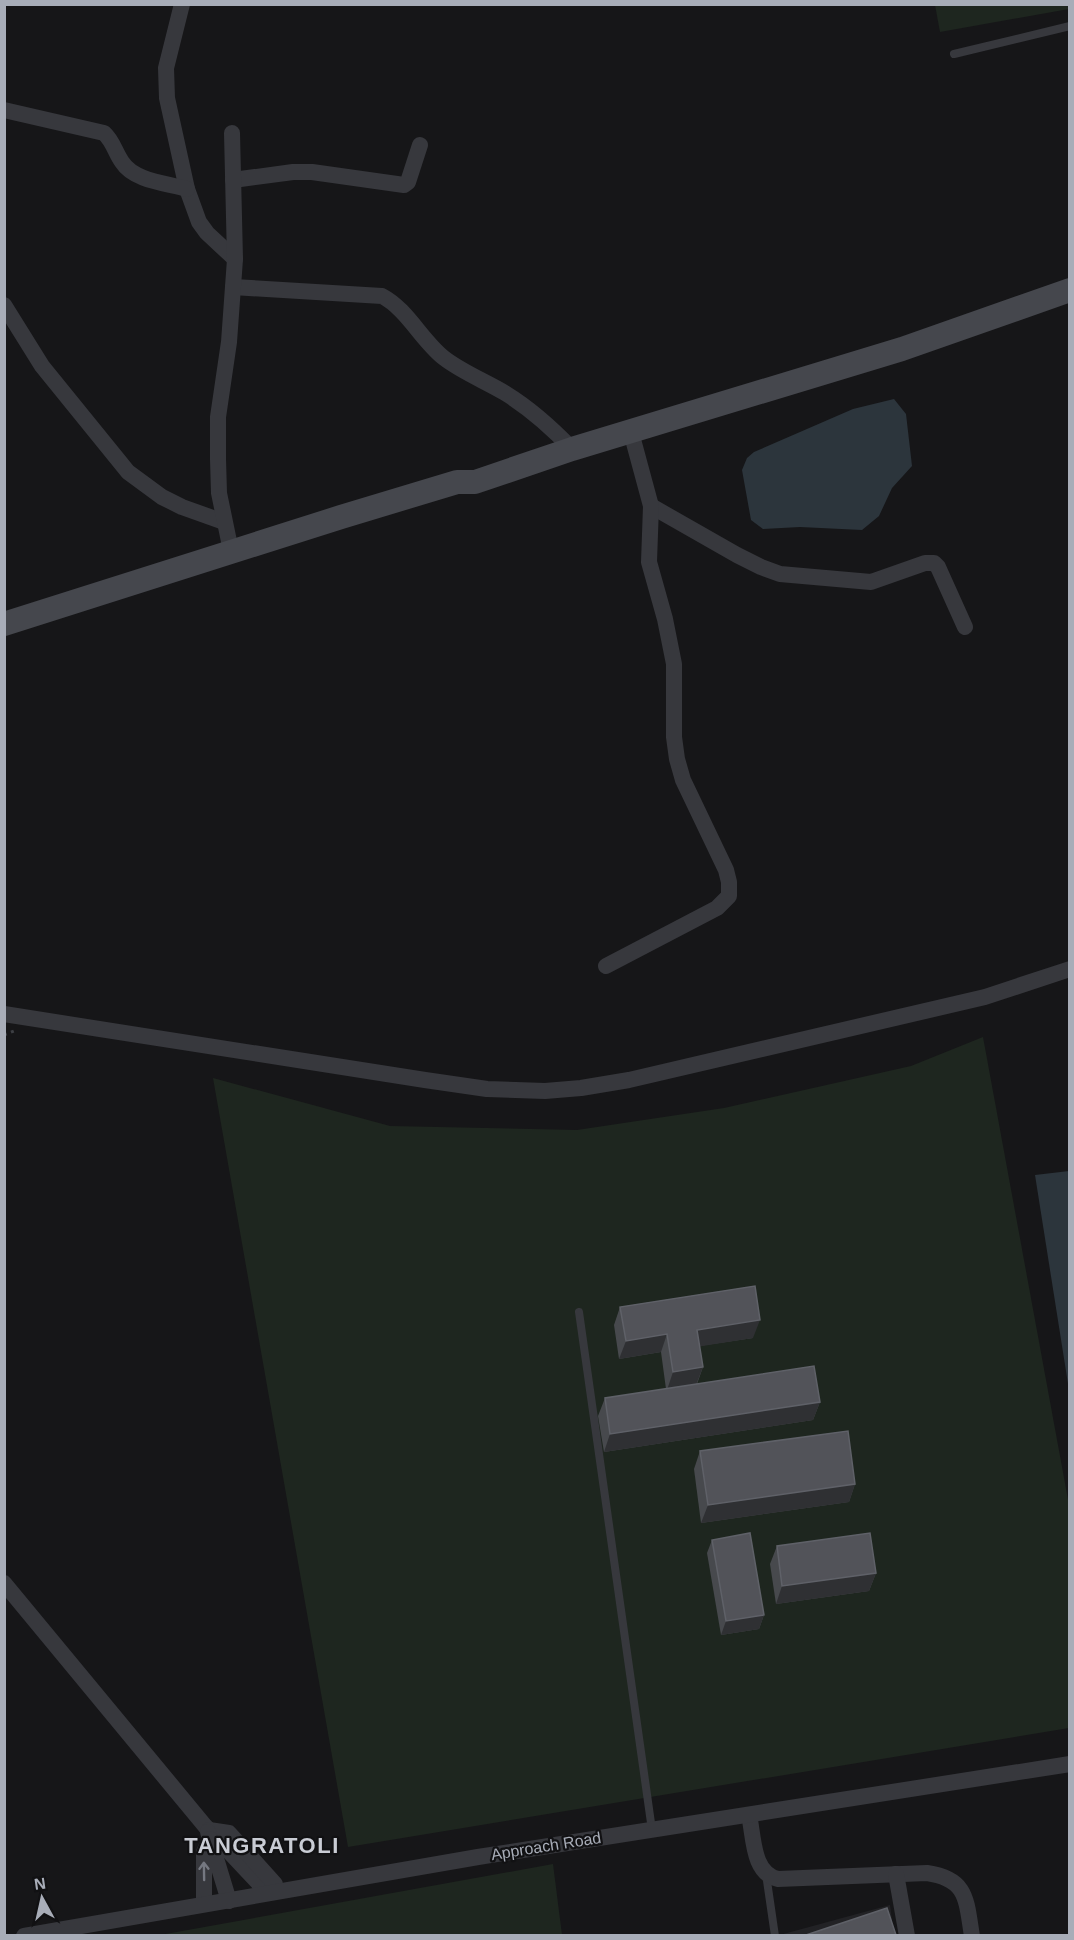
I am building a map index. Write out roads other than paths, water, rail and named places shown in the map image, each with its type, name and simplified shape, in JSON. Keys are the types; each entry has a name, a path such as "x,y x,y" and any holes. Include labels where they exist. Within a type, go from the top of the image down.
{"main road":[{"path":"4,624 457,482 476,482 572,449 902,349 1070,290"},
{"path":"4,640 462,494 476,482"}],"street":[{"path":"182,4 165,79 166,98 187,189 199,222 207,233 235,259"},
{"path":"4,110 104,134 112,143 122,162 134,173 187,189"},
{"path":"231,552 219,493 218,417 229,342 235,259 232,133"},
{"path":"233,180 293,172 312,172 404,185 408,182 420,145"},
{"path":"233,287 382,296 394,304 446,360 543,419 572,449"},
{"path":"4,304 42,366 128,472 162,497 224,522"},
{"path":"606,966 717,908 724,902 730,889 726,870 682,780 677,759 674,737 674,664 649,562 651,506 631,432"},
{"path":"651,506 737,555 780,574 871,582 925,562 934,563 939,567 965,627"},
{"path":"4,1014 487,1089 545,1091 630,1080 864,1026 985,997 1070,969"},
{"path":"4,1583 208,1831 229,1900"},
{"name":"Approach Road","path":"24,1935 478,1857 1070,1764"},
{"path":"749,1815 758,1862 766,1874 778,1879 927,1873 939,1875 957,1884 963,1891 972,1935"},
{"path":"208,1831 229,1833 275,1892"},
{"path":"204,1904 204,1852 208,1831"},
{"path":"896,1874 907,1935"}],"lane":[{"path":"954,54 1070,26"},
{"path":"579,1312 652,1830"},
{"path":"766,1874 776,1935"}],"district":[{"name":"TANGRATOLI","path":"262,1845"}]}
